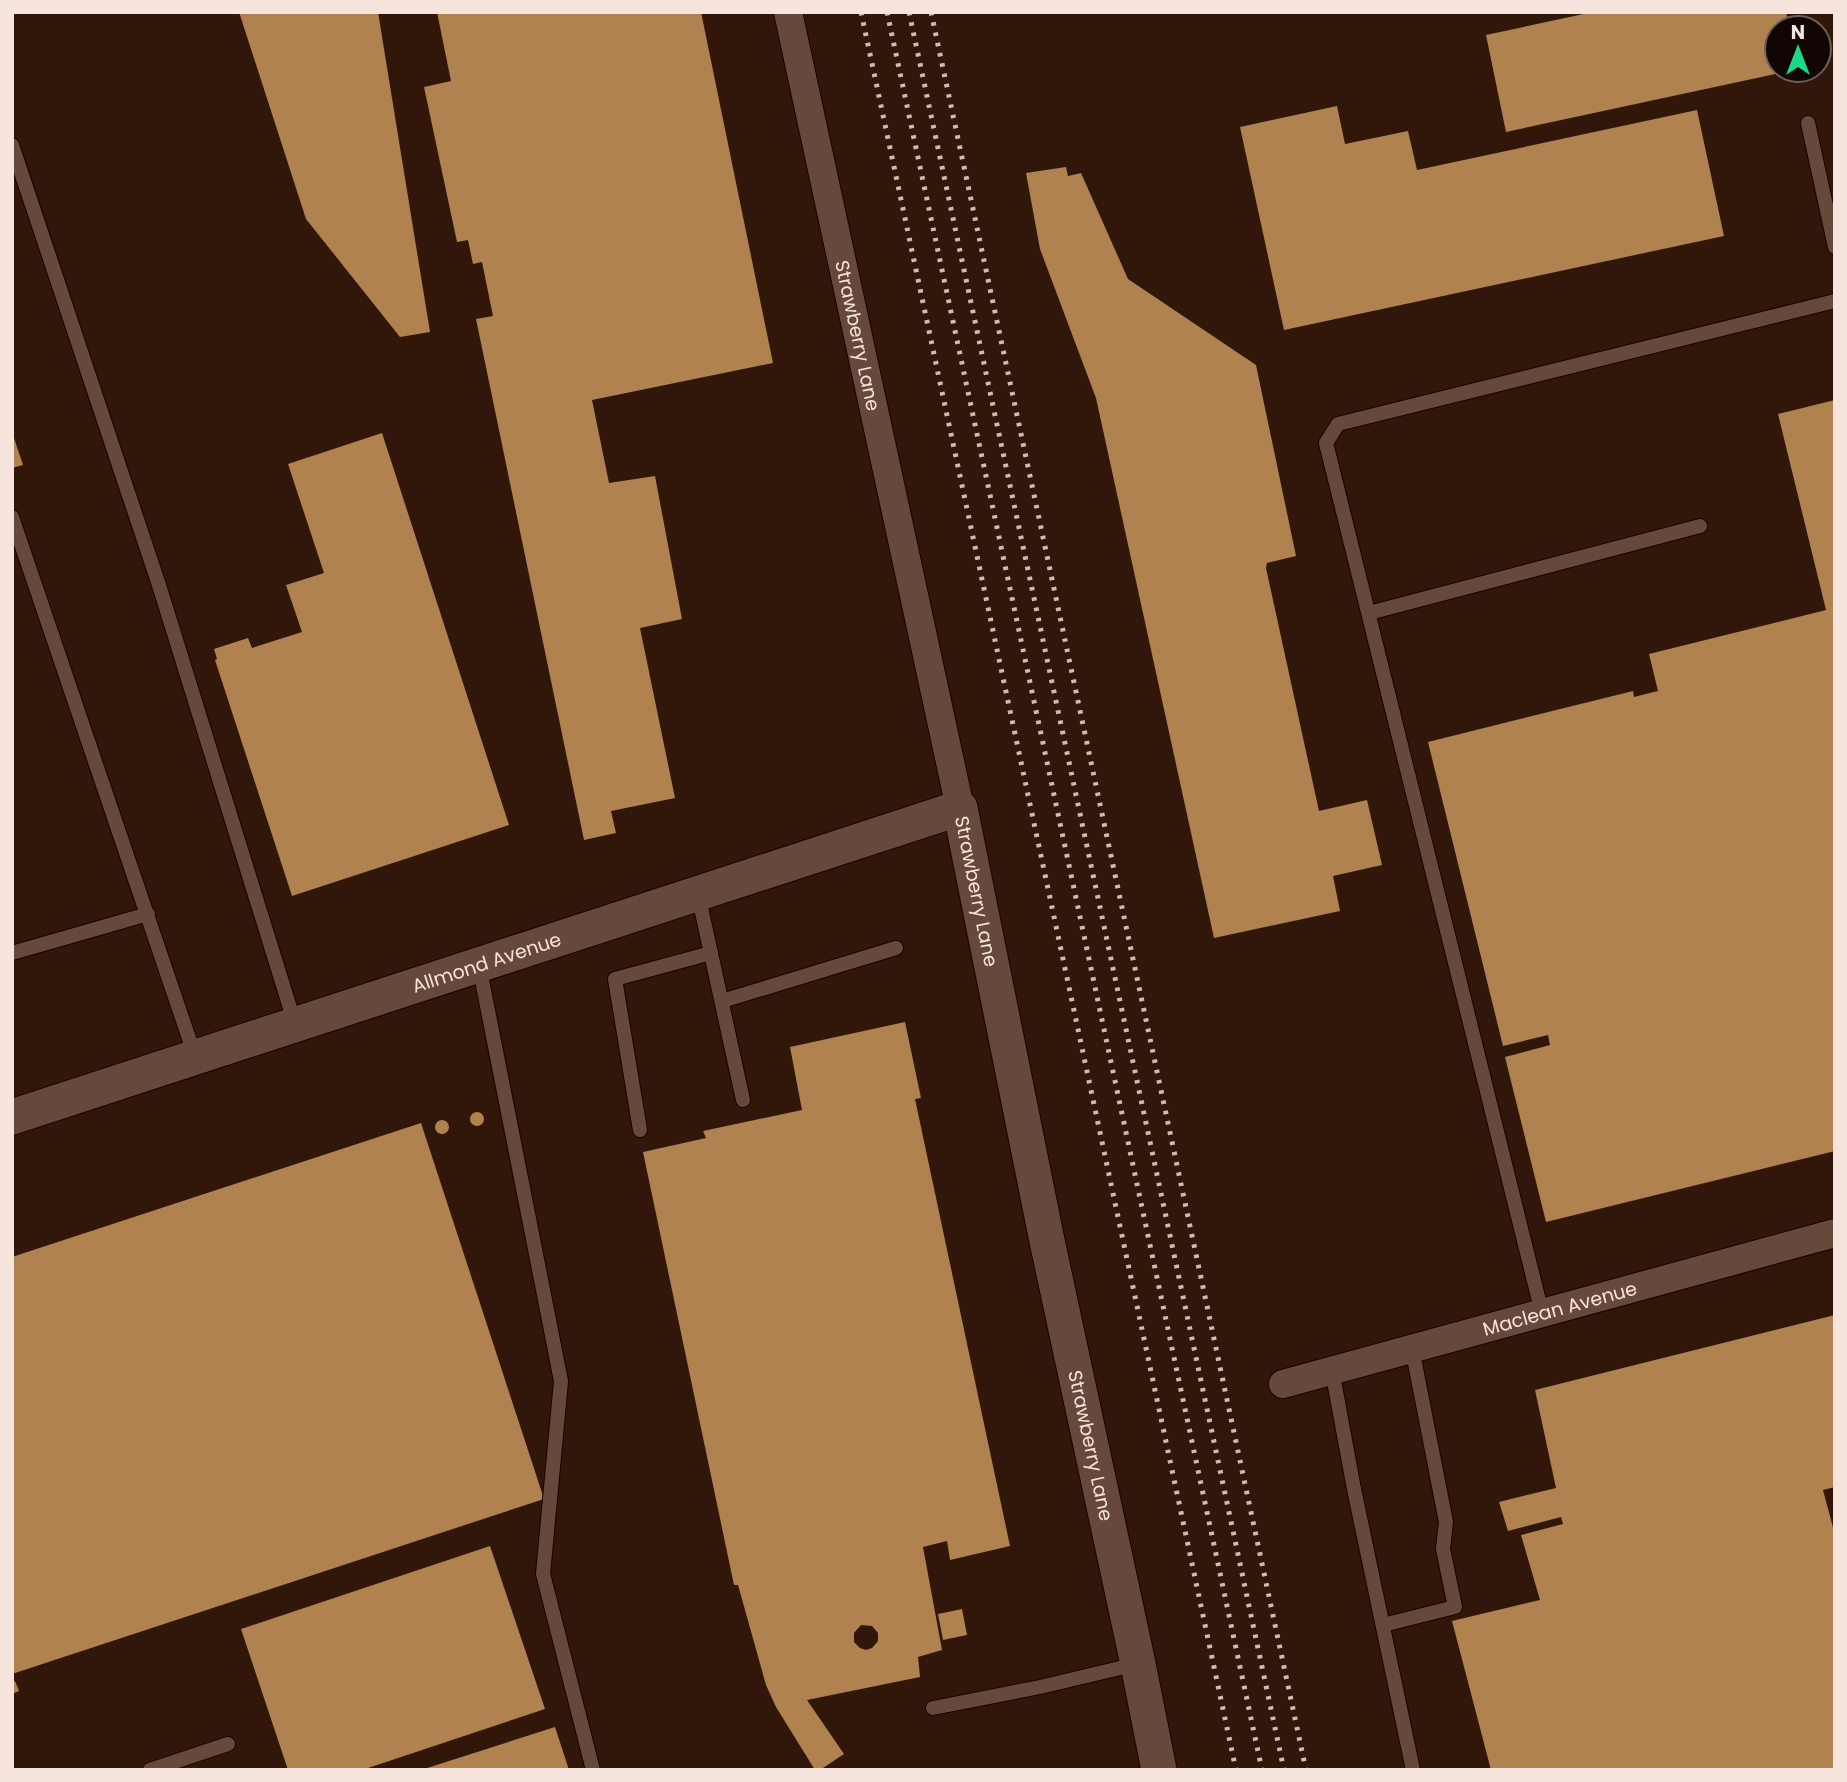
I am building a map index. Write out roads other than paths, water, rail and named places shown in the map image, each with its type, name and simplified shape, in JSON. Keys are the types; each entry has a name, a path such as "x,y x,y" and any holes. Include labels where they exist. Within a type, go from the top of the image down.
{"street":[{"name":"Strawberry Lane","path":"788,12 960,808 1046,1236 1159,1770"},
{"name":"Allmond Avenue","path":"12,1117 960,808"},
{"name":"Maclean Avenue","path":"1283,1384 1835,1233"}],"lane":[{"path":"1808,122 1835,247"},
{"path":"12,145 159,585 295,1025"},
{"path":"1542,1313 1326,443 1338,424 1835,301"},
{"path":"12,517 195,1057"},
{"path":"1369,613 1700,526"},
{"path":"698,894 743,1100"},
{"path":"12,953 148,914"},
{"path":"722,1002 896,948"},
{"path":"640,1130 615,979 711,953"},
{"path":"479,965 561,1381 542,1574 593,1770"},
{"path":"1383,1625 1455,1607 1443,1549 1446,1522 1412,1348"},
{"path":"1332,1370 1413,1770"},
{"path":"933,1709 1138,1664"},
{"path":"150,1770 228,1744"}],"railway":[{"path":"861,12 1236,1770"},
{"path":"887,12 1262,1770"},
{"path":"909,12 1284,1770"},
{"path":"931,12 1306,1770"}]}
